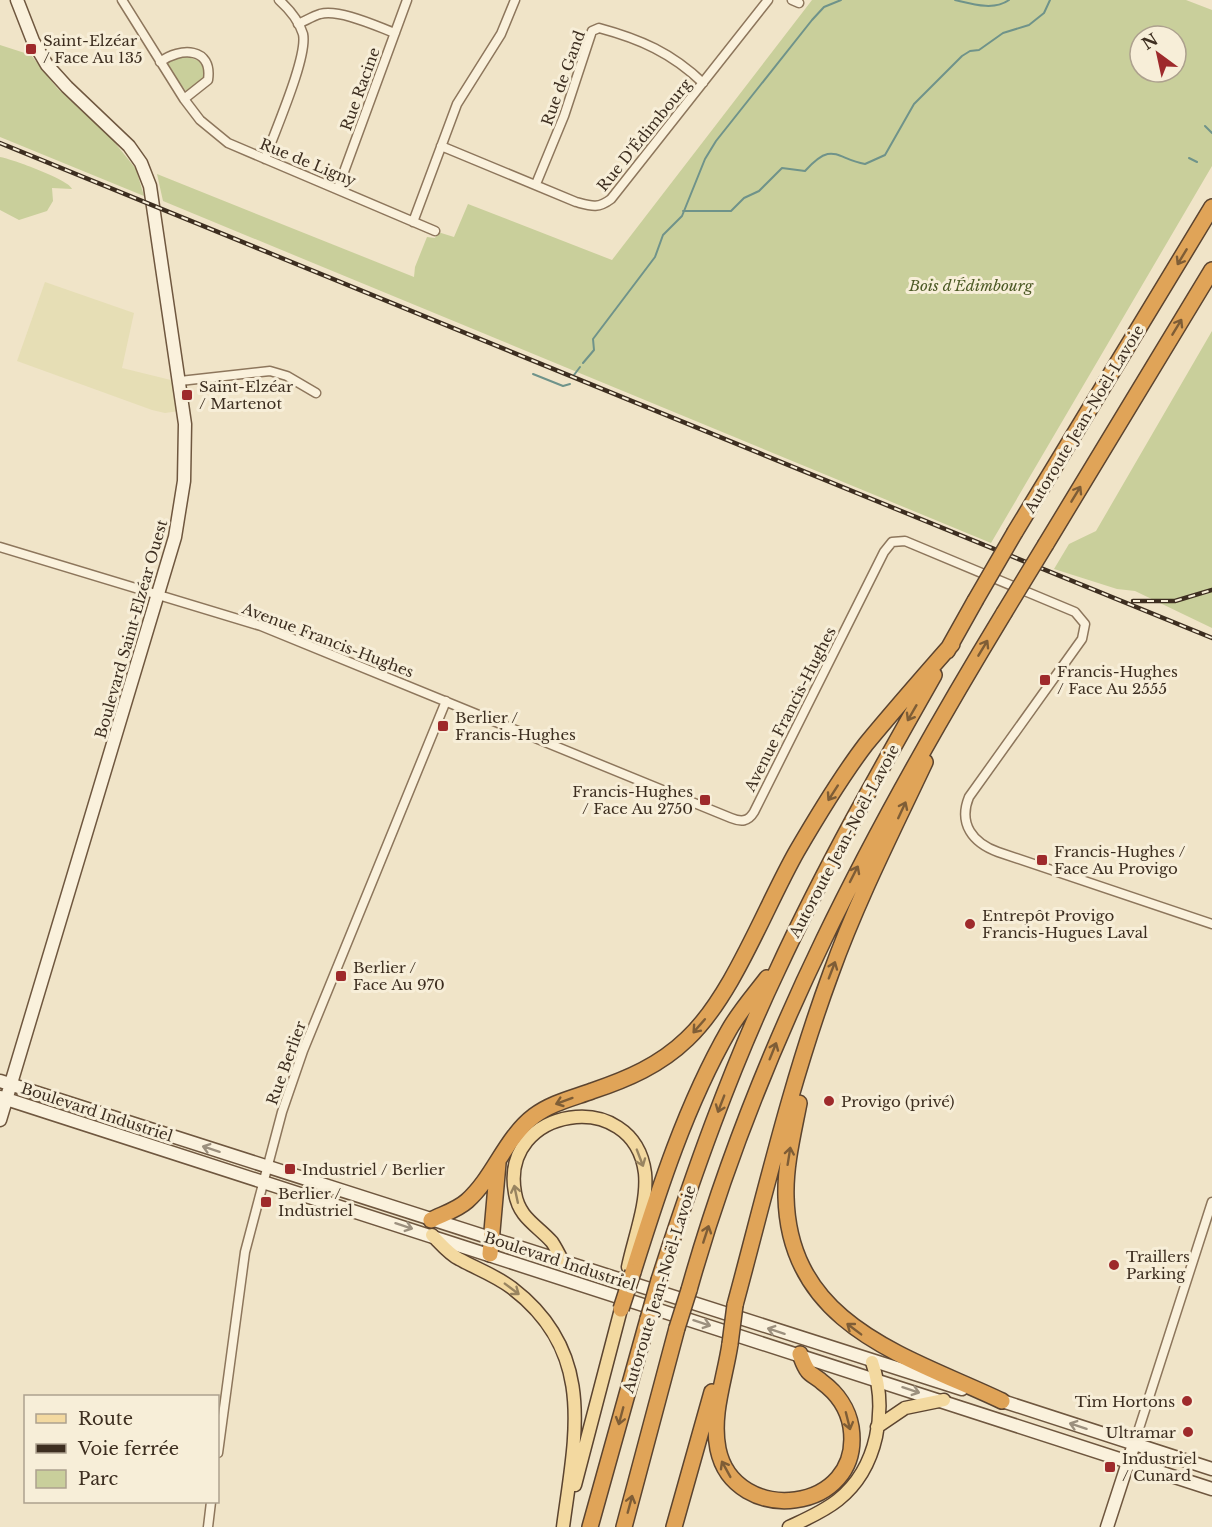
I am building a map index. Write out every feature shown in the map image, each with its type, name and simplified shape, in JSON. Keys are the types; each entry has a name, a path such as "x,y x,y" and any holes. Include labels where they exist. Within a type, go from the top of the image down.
{"highway":[{"name":"Autoroute Jean-Noël-Lavoie","path":"590,1527 659,1280 722,1101 785,954 841,841 975,601 1212,207"},
{"name":"Autoroute Jean-Noël-Lavoie","path":"624,1527 677,1328 736,1144 804,978 878,827 965,678 1212,270"},
{"path":"432,1228 465,1204 498,1163 518,1131 538,1113 640,1073 672,1052 695,1031 719,998 797,852 842,780 866,745 952,644"},
{"path":"800,1354 808,1371 829,1388 844,1407 850,1426 851,1446 843,1471 826,1491 803,1503 775,1504 752,1497 740,1488 726,1472 719,1455 717,1416 735,1305 813,1025 863,893 965,678"},
{"path":"621,1309 630,1271 668,1166 706,1076 730,1028 785,954"},
{"path":"813,1025 786,1188 791,1235 807,1274 833,1311 868,1338 1002,1401"},
{"path":"490,1246 498,1163"},
{"path":"674,1527 727,1344"}],"main road":[{"path":"563,1262 552,1242 532,1226 522,1212 514,1191 515,1169 523,1147 540,1129 563,1118 589,1116 609,1123 620,1130 633,1143 642,1161 644,1194 630,1271"},
{"path":"432,1228 457,1258 497,1278 520,1294 545,1321 563,1353 573,1386 577,1415 564,1527"},
{"path":"564,1527 621,1309"},
{"path":"789,1527 828,1507 850,1489 867,1465 877,1427 878,1379 872,1362"},
{"path":"877,1427 905,1408 944,1401"}],"street":[{"name":"Boulevard Saint-Elzéar Ouest","path":"0,1120 5,1083 175,537 184,482 186,430 155,207 145,171 129,146 52,71 33,41 16,0"},
{"name":"Rue de Ligny","path":"122,0 184,99 200,120 228,143 435,231"},
{"path":"265,159 301,59 303,36 298,24 279,0"},
{"name":"Rue Racine","path":"338,188 407,0"},
{"path":"413,222 457,104 501,34 515,0"},
{"name":"Rue D'Édimbourg","path":"441,146 576,202 594,207 602,206 611,200 768,0"},
{"path":"298,24 321,13 351,17 395,33"},
{"name":"Rue de Gand","path":"536,184 564,116 592,32 599,28 635,38 653,46 686,66 703,83"},
{"path":"160,62 169,55 181,52 192,52 206,60 210,68 208,80 184,99"},
{"path":"180,381 266,370 283,374 316,393"},
{"name":"Avenue Francis-Hughes","path":"0,547 261,626 731,818 746,820 754,812 884,552 894,542 905,541 1075,612 1085,624 1082,639 971,794 965,816 973,837 982,845 998,852 1212,924"},
{"name":"Rue Berlier","path":"219,1446 244,1260 267,1167 297,1067 446,701"},
{"name":"Boulevard Industriel","path":"5,1083 267,1167 432,1228"},
{"name":"Boulevard Industriel","path":"3,1098 264,1181 490,1246 800,1354 1212,1489"},
{"path":"1107,1527 1212,1202"},
{"name":"Boulevard Industriel","path":"490,1246 563,1262 1212,1469"},
{"path":"208,1527 211,1503"}],"shaded area":[{"path":"45,282 134,313 122,368 175,381 179,411 165,413 152,410 17,361"}],"green space":[{"name":"Bois d'Édimbourg","path":"812,0 1186,0 1212,10 1212,166 991,543 163,201 157,174 414,277 415,267 427,237 435,238 438,232 454,237 468,204 612,260"},
{"path":"0,45 31,55 57,88 111,138 136,169 144,196 0,137"},
{"path":"182,55 203,62 204,67 199,84 186,91 167,66 167,61"},
{"path":"0,157 52,175 72,189 52,188 53,201 47,211 19,220 0,210"},
{"path":"1212,331 1212,628 1135,591 1117,589 1054,569 1069,544 1096,531"}],"waterway":[{"path":"583,363 594,350 593,339 655,257 663,235 682,216 705,159 716,141 812,20 824,7 841,0"},
{"path":"955,0 990,6 1009,0"},
{"path":"683,211 731,211 744,198 759,191 782,168 805,171 822,156 829,154 865,164 885,155 914,104 962,56 970,51 979,50 1003,33 1029,25 1044,13 1050,0"},
{"path":"1205,126 1212,133"},
{"path":"1189,158 1197,162"},
{"path":"574,375 580,367"},
{"path":"533,374 563,386 570,384"}],"railway":[{"path":"0,143 1212,638"},
{"path":"1133,601 1175,601 1212,590"}],"place":[{"name":"Saint-Elzéar / Face Au 135","path":"31,49"},
{"name":"Saint-Elzéar / Martenot","path":"187,395"},
{"name":"Francis-Hughes / Face Au 2555","path":"1045,680"},
{"name":"Berlier / Francis-Hughes","path":"443,726"},
{"name":"Francis-Hughes / Face Au 2750","path":"705,800"},
{"name":"Francis-Hughes / Face Au Provigo","path":"1042,860"},
{"name":"Entrepôt Provigo Francis-Hugues Laval","path":"970,924"},
{"name":"Berlier / Face Au 970","path":"341,976"},
{"name":"Provigo (privé)","path":"829,1101"},
{"name":"Industriel / Berlier","path":"290,1169"},
{"name":"Berlier / Industriel","path":"266,1202"},
{"name":"Traillers Parking","path":"1114,1265"},
{"name":"Tim Hortons","path":"1187,1401"},
{"name":"Ultramar","path":"1188,1432"},
{"name":"Industriel / Cunard","path":"1110,1467"}]}
